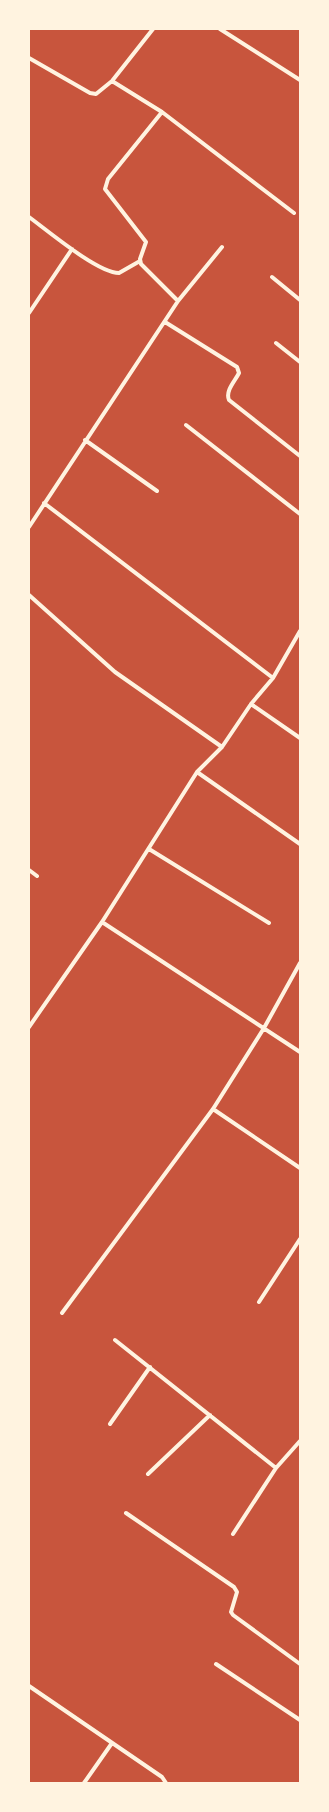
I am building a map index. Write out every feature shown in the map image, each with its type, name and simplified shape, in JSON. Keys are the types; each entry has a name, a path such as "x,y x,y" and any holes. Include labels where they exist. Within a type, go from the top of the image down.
{"street":[{"path":"29,58 93,94 98,94 112,81 153,29"},
{"path":"220,29 300,80"},
{"path":"112,81 162,112 294,213"},
{"path":"29,217 72,249 108,271 115,273 123,272 140,261 146,242 107,193 104,185 162,112"},
{"path":"29,527 178,301 222,247"},
{"path":"29,313 72,249"},
{"path":"140,261 178,301"},
{"path":"272,277 300,300"},
{"path":"165,322 237,367 239,373 229,390 229,400 300,456"},
{"path":"276,343 300,362"},
{"path":"186,425 300,514"},
{"path":"85,440 157,491"},
{"path":"44,503 273,678"},
{"path":"29,595 115,672 222,747"},
{"path":"29,1027 102,922 197,772 222,747 251,704 273,678 300,630"},
{"path":"251,704 300,738"},
{"path":"197,772 300,844"},
{"path":"148,849 269,923"},
{"path":"29,870 37,876"},
{"path":"102,922 300,1052"},
{"path":"62,1313 213,1109 264,1028 300,963"},
{"path":"213,1109 300,1168"},
{"path":"259,1302 300,1238"},
{"path":"115,1340 276,1468"},
{"path":"110,1424 150,1367"},
{"path":"148,1474 210,1415"},
{"path":"233,1534 276,1468 300,1442"},
{"path":"126,1513 234,1587 237,1592 231,1612 233,1615 300,1664"},
{"path":"216,1664 300,1720"},
{"path":"29,1686 162,1777 166,1783"},
{"path":"84,1783 112,1743"}]}
